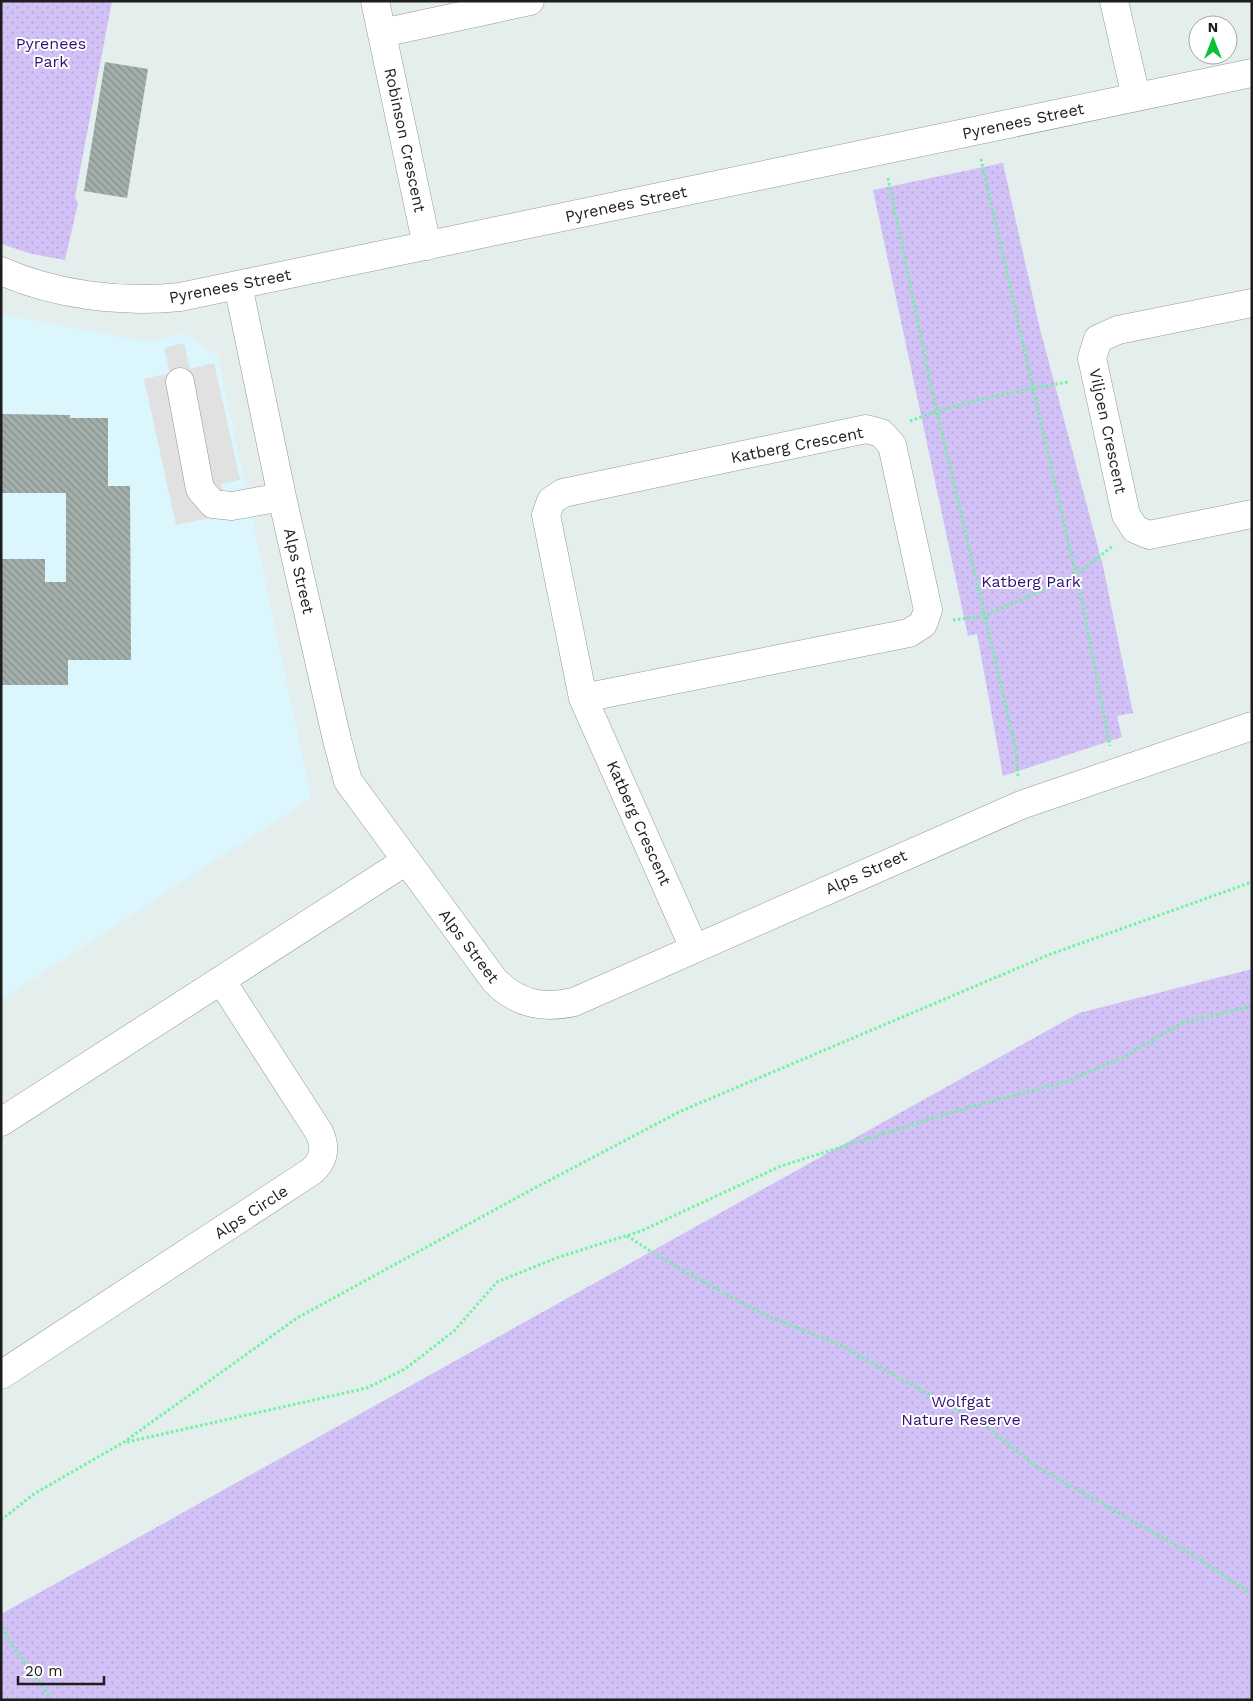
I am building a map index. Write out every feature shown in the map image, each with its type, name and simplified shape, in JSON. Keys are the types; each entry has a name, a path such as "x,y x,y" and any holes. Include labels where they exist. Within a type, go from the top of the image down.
{"street":[{"name":"Robinson Crescent","path":"375,1 427,246"},
{"path":"382,33 530,1"},
{"path":"1114,1 1136,98"},
{"name":"Pyrenees Street","path":"1,271 24,281 54,288 117,298 148,300 180,297 1252,73"},
{"name":"Alps Street","path":"238,285 282,497 348,781 495,981 505,991 530,1004 560,1005 574,1002 1020,805 1252,726"},
{"name":"Viljoen Crescent","path":"1135,529 1126,516 1092,358 1098,339 1118,330 1252,303"},
{"path":"180,382 200,489 213,504 232,506 282,497"},
{"name":"Katberg Crescent","path":"694,948 583,698 546,516 551,501 563,493 856,431 866,429 881,433 892,445 928,610 923,624"},
{"path":"1135,529 1149,535 1252,514"},
{"path":"583,698 909,633 923,624"},
{"path":"1,1122 406,861"},
{"name":"Alps Circle","path":"1,1376 312,1171 323,1158 323,1140 319,1132 220,980"}],"path":[{"path":"976,131 1032,388 1076,575 1114,773"},
{"path":"883,150 937,411 1016,750 1020,805"},
{"path":"881,433 937,411 1032,388 1096,377"},
{"path":"923,624 985,616 1076,575 1135,529"},
{"path":"1,1520 34,1494 124,1442 297,1318 529,1191 681,1111 1051,954 1252,882"},
{"path":"124,1442 367,1388 405,1369 454,1331 497,1282 559,1257 650,1227 781,1166 966,1108 1065,1082 1122,1058 1182,1023 1252,1006"},
{"path":"627,1236 671,1264 763,1314 838,1344 983,1424 1037,1467 1193,1555 1252,1594"},
{"path":"1,1623 9,1641 52,1700"}],"shaded area":[{"path":"1,314 147,342 184,334 218,356 311,798 1,1000"},
{"path":"184,343 190,369 214,363 240,480 221,484 228,514 176,525 144,379 170,373 164,348"}],"green space":[{"name":"Pyrenees Park","path":"1,1 112,1 75,197 78,203 65,260 32,254 1,244"},
{"name":"Katberg Park","path":"1003,163 1040,329 1103,566 1133,713 1117,716 1122,737 1003,776 977,634 968,636 873,190"},
{"name":"Wolfgat Nature Reserve","path":"1252,969 1252,1700 1,1700 1,1614 1079,1013"}],"building":[{"path":"105,62 148,69 127,198 84,191"},
{"path":"1,414 70,415 70,418 108,418 108,486 130,486 131,660 68,660 68,685 1,685 1,559 45,559 45,582 66,582 66,493 1,493"}]}
